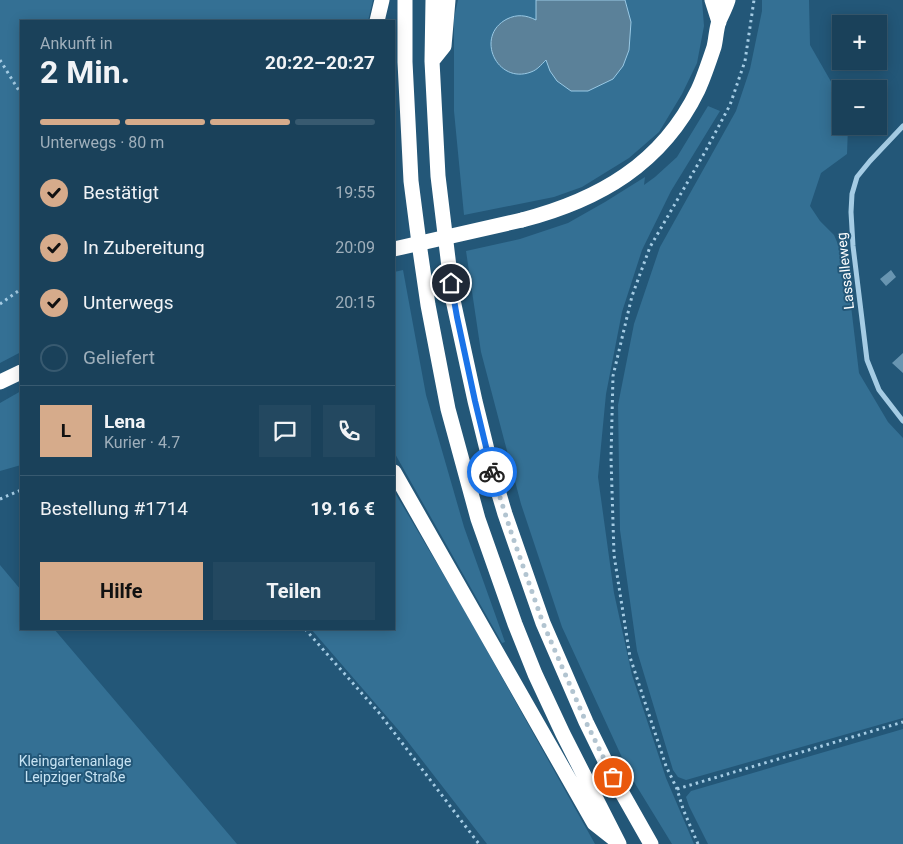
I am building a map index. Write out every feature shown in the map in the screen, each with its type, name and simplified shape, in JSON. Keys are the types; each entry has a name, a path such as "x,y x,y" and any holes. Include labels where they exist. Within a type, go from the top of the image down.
{"highway":[{"path":"377,20 382,0"},
{"path":"405,0 405,62 411,181 428,305 448,409 478,519 515,624 535,674 563,734 619,844"},
{"path":"433,0 432,61 438,176 453,300 493,474 543,623 586,722 613,777 651,844"},
{"path":"432,61 444,46 448,0"},
{"path":"712,0 719,22"},
{"path":"395,250 522,220 569,206 607,188 642,162 658,148 672,131 698,91 714,46 719,22 728,0"},
{"path":"0,382 20,372"},
{"path":"395,474 594,823 619,844"}],"street":[{"name":"Lassalleweg","path":"902,417 879,390 867,360 850,212 852,194 857,177 903,126"}],"path":[{"path":"698,844 666,766 630,657 614,555 610,458 613,376 632,296 650,247 730,105 745,61 754,0"},
{"path":"0,60 20,92"},
{"path":"0,304 20,290"},
{"path":"0,498 20,490"},
{"path":"306,630 380,714 479,844"},
{"path":"676,790 903,722"}],"green space":[{"path":"0,0 373,0 368,20 20,20 20,353 0,363"},
{"path":"458,0 702,0 704,26 697,63 682,94 659,132 629,158 582,187 554,197 464,215 454,111 454,18"},
{"path":"762,0 809,0 810,45 832,83 832,135 848,135 847,154 821,173 810,206 820,221 834,235 840,249 849,289 859,373 888,422 903,438 903,718 686,780 678,777 673,770 637,651 620,530 618,405 634,324 660,247 736,111 750,69 762,11"},
{"path":"708,106 720,111 671,191 642,250 622,312 606,394 598,477 614,593 632,675 666,778 694,844 672,844 631,777 562,627 521,504 481,352 466,251 520,239 568,223 645,177 644,185 677,157"},
{"path":"403,270 426,395 464,527 505,642 502,643 395,454 395,272"},
{"path":"20,392 20,465 0,471 0,403"},
{"path":"395,493 461,604 595,844 487,844 401,733 312,630 395,630"},
{"name":"Kleingartenanlage Leipziger Straße","path":"0,565 20,589 20,630 55,630 237,844 0,844"},
{"path":"903,729 903,844 708,844 689,806 686,797 691,791"}],"shaded area":[{"path":"536,0 625,0 631,22 629,50 623,66 613,79 588,91 571,91 557,81 550,71 546,60 533,71 519,74 508,72 500,65 494,57 491,47 492,36 497,27 514,16 525,16 536,20"}],"building":[{"path":"891,270 896,277 886,286 880,279"},
{"path":"903,353 903,373 892,363"}],"way so far":[{"path":"492,472 543,623 586,722 613,777"}],"route":[{"path":"451,283 453,300 492,472"}]}
